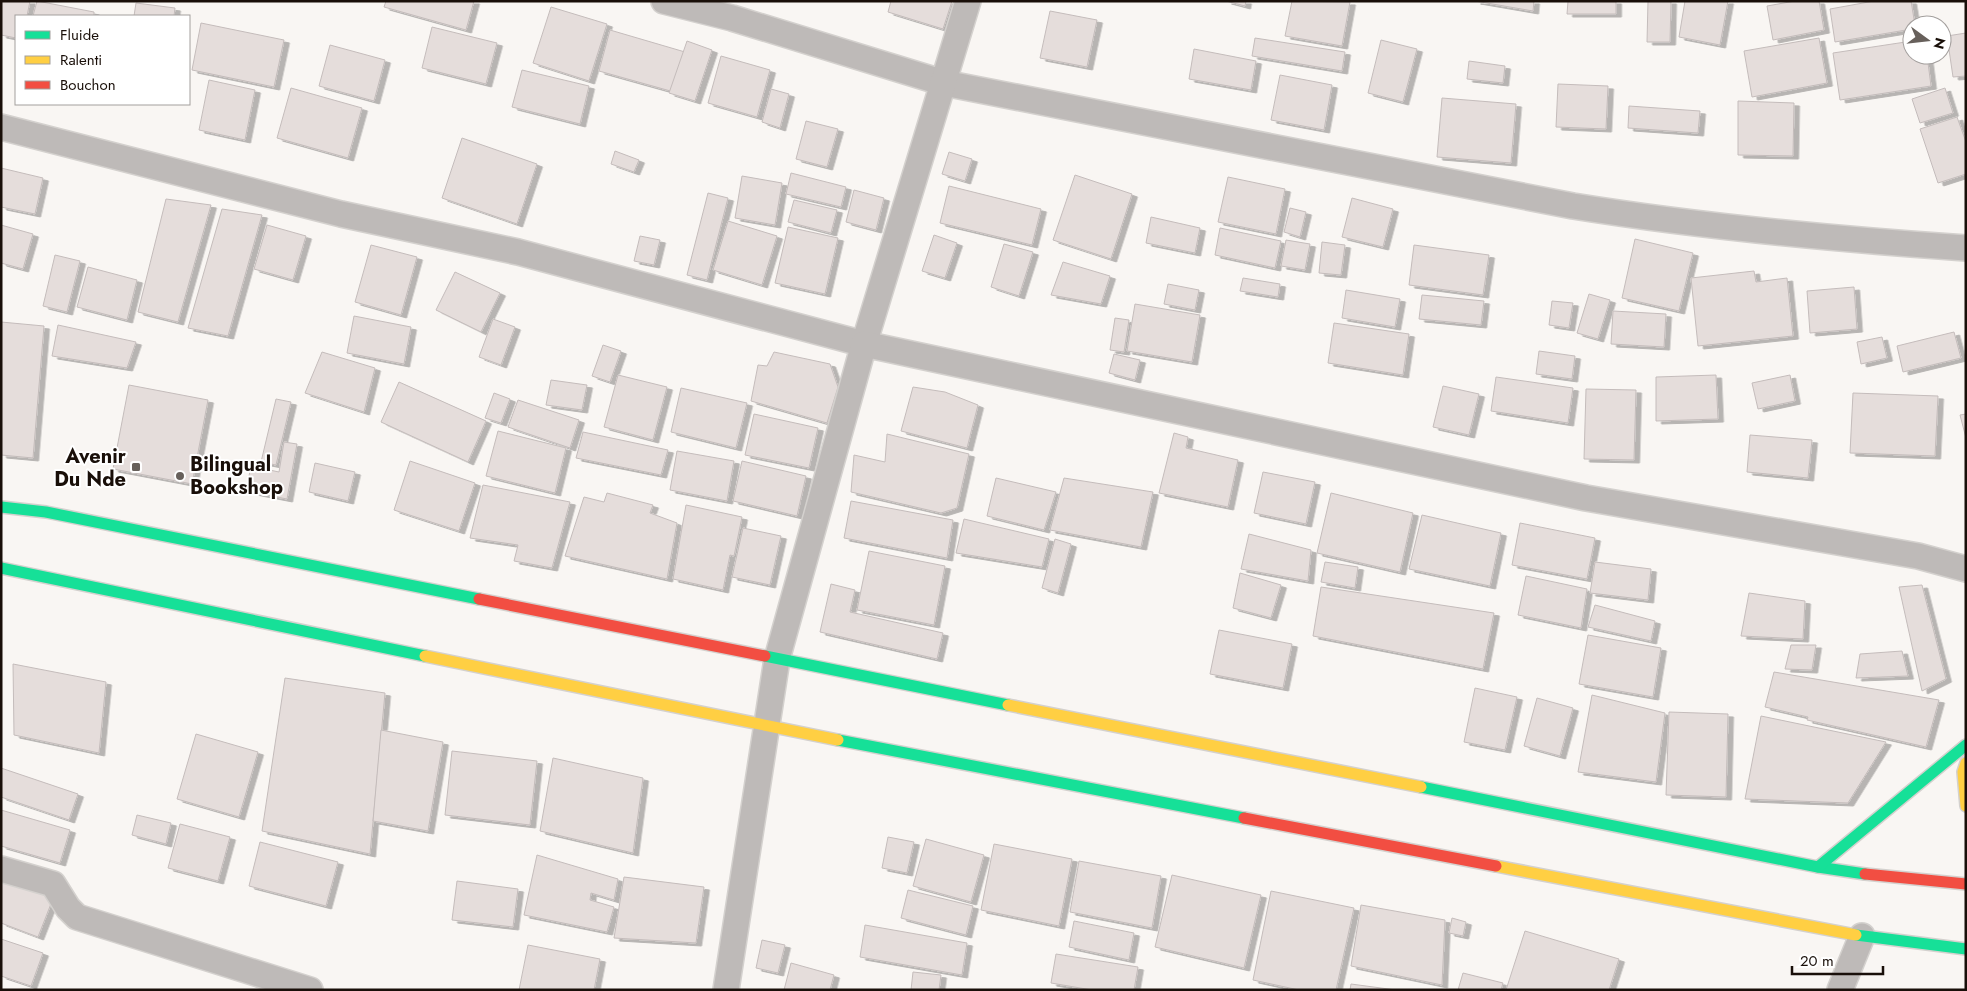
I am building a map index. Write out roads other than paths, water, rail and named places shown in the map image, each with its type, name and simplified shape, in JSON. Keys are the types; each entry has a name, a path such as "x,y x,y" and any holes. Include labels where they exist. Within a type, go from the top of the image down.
{"main road":[{"path":"1,507 56,514 1818,867 1901,879 1966,884"},
{"path":"1,568 766,726 1862,936 1966,949"},
{"path":"1818,867 1966,745"},
{"path":"1966,763 1963,772 1966,806"}],"street":[{"path":"664,1 734,10 944,82 1591,209 1767,232 1966,248"},
{"path":"726,990 777,659 864,344 968,1"},
{"path":"1,127 114,154 341,214 518,252 864,344 1586,498 1918,556 1966,569"},
{"path":"1,869 52,884 68,908 77,917 310,990"},
{"path":"1840,990 1862,936"}],"place":[{"name":"Avenir Du Nde","path":"136,467"},
{"name":"Bilingual Bookshop","path":"180,476"}]}
